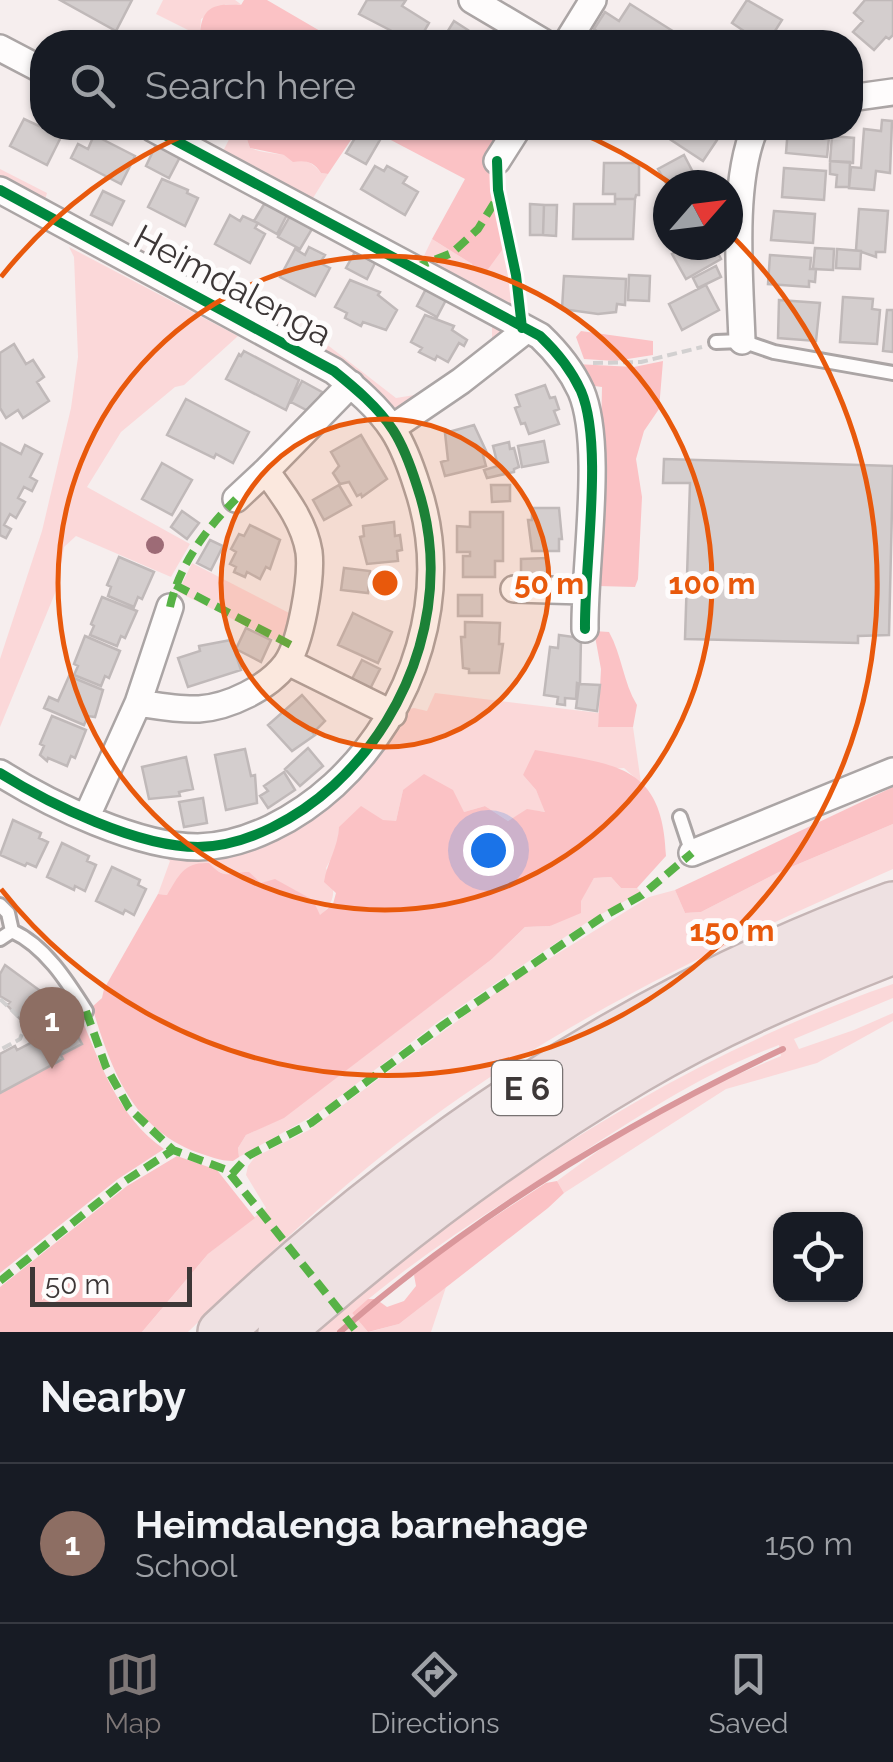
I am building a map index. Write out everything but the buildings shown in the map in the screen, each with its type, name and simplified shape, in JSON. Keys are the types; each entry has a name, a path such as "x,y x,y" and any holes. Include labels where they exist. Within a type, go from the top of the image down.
{"highway":[{"name":"E 6","path":"746,990 771,936 893,881"},
{"name":"E 6","path":"281,1332 442,1198 639,1068 746,990 808,938 893,905"},
{"name":"E 6","path":"221,1332 335,1228 448,1142 572,1060 746,990 893,950"},
{"name":"E 6","path":"746,990 893,975"}],"street":[{"path":"472,0 523,30"},
{"path":"574,30 593,0"},
{"path":"0,48 30,64"},
{"path":"863,96 893,92"},
{"path":"174,140 540,336 564,361 582,394 590,424 585,629"},
{"path":"497,161 510,140"},
{"path":"742,341 742,195 752,140"},
{"name":"Heimdalenga","path":"0,190 320,362 351,384 392,428 422,500 432,568 415,667 374,744 324,794 264,831 202,847 172,845 130,835 0,773"},
{"path":"392,428 461,381 521,334 522,328"},
{"name":"Heimdalenga","path":"236,499 351,384"},
{"path":"138,704 201,709 226,703 260,686 288,662 307,603 309,552 296,514 266,471"},
{"path":"514,590 584,591"},
{"path":"87,816 138,704 170,607"},
{"path":"288,662 393,714"},
{"path":"692,854 893,771"}],"lane":[{"path":"716,342 742,341 774,352 893,373"},
{"path":"680,817 692,854"},
{"path":"0,905 8,913 6,935 24,937 65,978 86,1010"}],"path":[{"path":"564,361 614,365 642,362 716,342"},
{"path":"0,999 20,1018 24,1029 20,1039 0,1050"}],"shaded area":[{"path":"163,0 235,0 242,5 226,4 201,19 200,30 188,30 156,14"},
{"path":"244,0 267,0 318,30 201,30 211,9 241,5"},
{"path":"229,140 247,140 250,148 307,161 328,174 314,202 222,153"},
{"path":"247,140 351,140 328,174 309,163 250,148"},
{"path":"391,140 504,141 490,172 505,246 486,272 475,270 472,264 432,239 465,179"},
{"path":"0,169 47,193 45,200 309,339 312,333 396,398 421,394 492,346 492,324 499,323 504,331 503,341 410,407 396,408 0,183"},
{"path":"432,239 472,264 494,258 505,246 515,295 514,310 422,260"},
{"path":"69,247 238,336 184,385 175,387 121,432 87,487 190,544 171,577 76,536 64,547 58,586 0,727 0,659 42,531 71,408 78,357 74,257"},
{"path":"581,331 653,341 653,355 615,361 584,359 576,337"},
{"path":"663,361 659,409 644,431 636,459 642,497 638,579 635,587 598,586 602,387 587,385 576,364 634,367"},
{"path":"192,563 297,617 285,645 178,592"},
{"path":"594,631 609,632 613,641 637,705 633,727 598,727 601,669"},
{"path":"435,693 599,713 598,727 633,727 641,783 624,768 523,775 536,790 546,812 527,810 508,821 485,806 464,812 403,790 396,821 339,827 338,846 326,868 333,888 332,899 320,916 312,900 276,880 261,883 243,873 231,877 215,870 167,895 158,894 170,861 163,855 241,849 404,710 427,711"},
{"path":"535,750 610,765 644,785 663,825 666,856 637,888 621,888 611,877 594,878 581,901 581,913 550,926 525,927 492,959 284,1118 246,1135 238,1148 239,1157 233,1161 196,1152 155,1127 116,1073 92,1007 102,998 158,894 167,895 188,867 209,863 224,874 249,872 261,883 275,879 313,900 320,915 333,904 336,893 324,882 339,827 361,806 383,820 396,821 403,790 424,774 453,790 464,812 485,806 508,821 527,809 545,812 536,790 523,775"},
{"path":"893,787 893,824 777,873 701,912 685,913 675,890"},
{"path":"893,824 893,869 720,948 552,1038 445,1108 377,1159 188,1332 142,1332 208,1254 266,1208 246,1175 255,1157 309,1130 505,986 649,897 675,890 685,913 701,912 777,873"},
{"path":"611,877 621,888 637,888 641,892 589,921 442,1019 318,1113 239,1157 238,1148 246,1135 284,1117 492,959 525,927 550,926 580,901 594,878"},
{"path":"893,984 893,998 794,1039 799,1049 893,1013 893,1021 817,1063 726,1089 564,1193 557,1181 625,1131 698,1091 781,1056 779,1045 699,1081 515,1195 404,1271 352,1313 368,1332 314,1332 446,1227 587,1131 737,1048"},
{"path":"80,1015 123,1106 134,1122 164,1149 118,1179 0,1273 0,1093 62,1059 61,1055 81,1043 70,1022"},
{"path":"177,1156 217,1170 255,1218 208,1254 142,1332 0,1332 0,1287 127,1186"},
{"path":"557,1181 564,1193 548,1208 399,1324 368,1332 352,1313 368,1299 376,1299 387,1307 404,1301 416,1286 414,1275 439,1253 546,1183"},
{"path":"446,1287 431,1332 369,1332 399,1324"}],"waterway":[{"path":"340,1332 442,1250 552,1175 666,1108 783,1049"}],"marked path":[{"path":"414,268 452,253 478,229 498,197"},
{"path":"170,607 195,548 236,499"},
{"path":"175,585 293,646"},
{"path":"232,1174 248,1156 311,1123 443,1025 601,918 642,895 692,853"},
{"path":"86,1011 106,1067 129,1108 173,1150 227,1170 357,1332"},
{"path":"0,1281 125,1181 173,1150"}],"cycle path":[{"path":"174,140 540,336 558,355 581,391 591,442 585,629"},
{"path":"497,161 498,190 516,275 522,328"},
{"path":"0,190 334,371 358,391 387,422 407,457 427,526 431,567 419,647 386,722 334,785 272,828 235,841 198,847 149,840 96,822 0,773"}],"place":[{"name":"Heimdalenga barnehage","path":"52,1069"}]}
